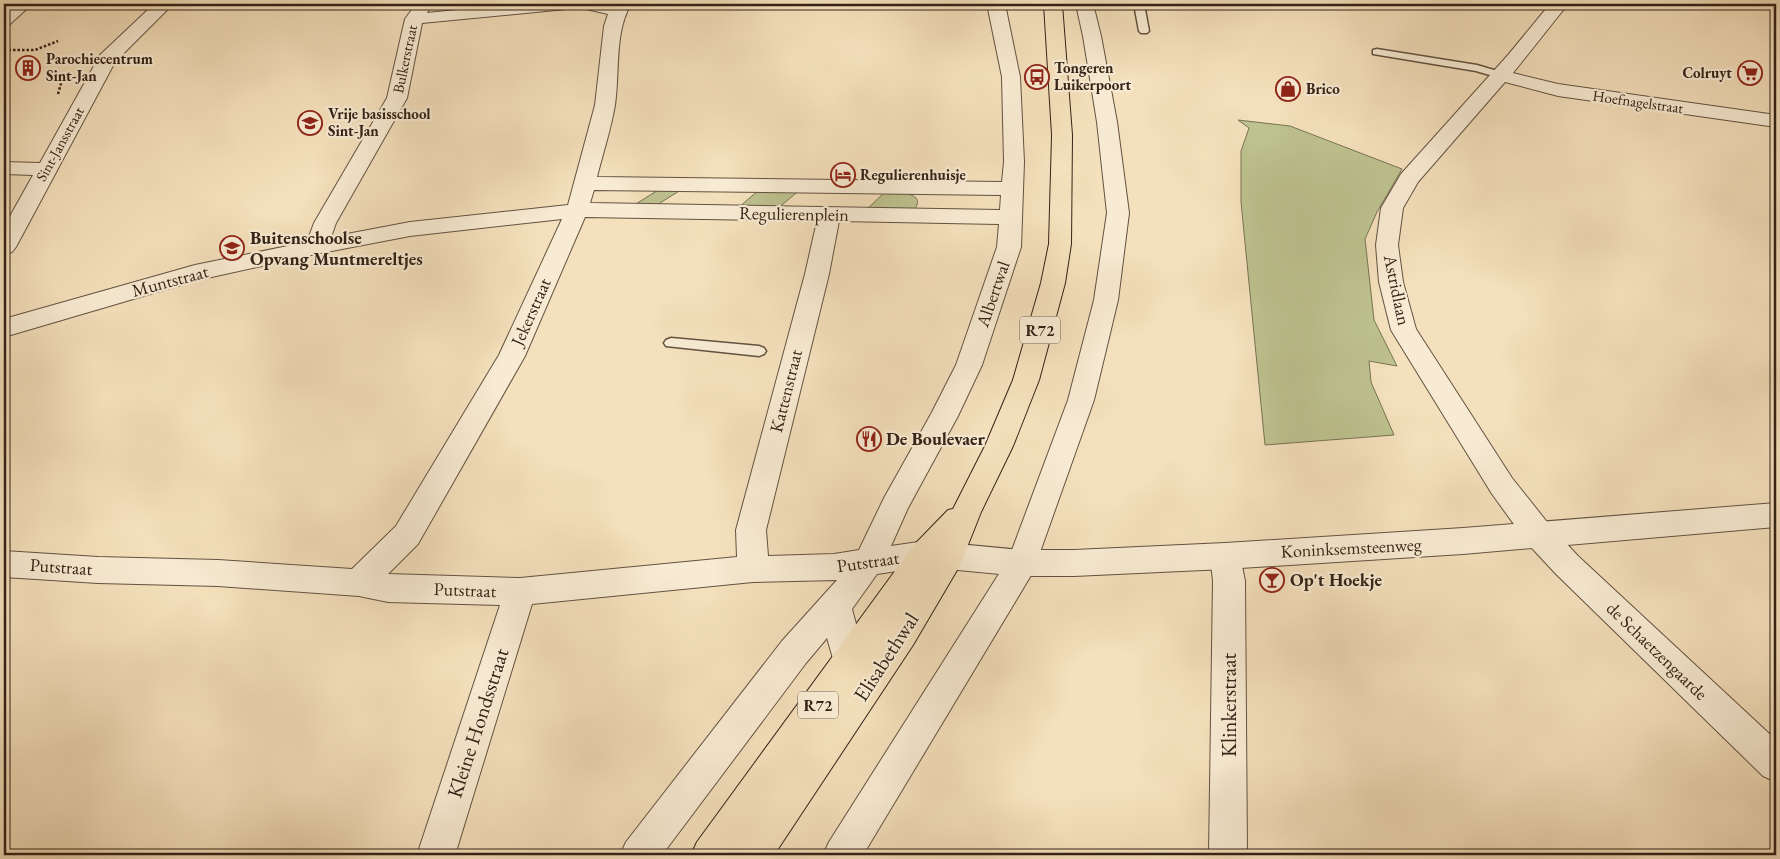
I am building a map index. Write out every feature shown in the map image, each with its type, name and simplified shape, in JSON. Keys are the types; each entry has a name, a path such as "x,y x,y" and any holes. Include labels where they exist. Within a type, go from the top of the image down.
{"main road":[{"name":"R72","path":"937,555 966,512 999,446 1026,380 1053,284 1060,244 1062,207 1062,135 1054,4"},
{"name":"Elisabethwal","path":"710,855 849,660 937,555"},
{"name":"Elisabethwal","path":"752,855 901,635 937,555"}],"street":[{"path":"4,20 23,4"},
{"name":"Sint-Jansstraat","path":"4,247 107,59 164,4"},
{"path":"419,11 566,4"},
{"path":"580,4 621,7"},
{"name":"Albertwal","path":"869,561 894,506 944,416 969,365 1009,247 1014,146 1010,91 1011,77 996,4"},
{"path":"842,855 1022,563 1081,400 1106,300 1118,213 1107,122 1094,46 1085,8 1081,4"},
{"name":"Astridlaan","path":"1540,536 1502,486 1404,330 1391,282 1387,245 1392,208 1409,179 1559,4"},
{"name":"Jekerstraat","path":"359,583 406,535 512,356 577,210 586,183 605,105 613,26 621,7"},
{"name":"Bulkerstraat","path":"316,247 325,223 397,98 419,11"},
{"name":"Hoefnagelstraat","path":"1500,75 1558,90 1776,121"},
{"path":"4,168 46,170"},
{"name":"Regulierenplein","path":"586,183 1012,189"},
{"name":"Regulierenplein","path":"577,210 1011,217"},
{"name":"Muntstraat","path":"4,328 195,273 316,247 410,229 577,210"},
{"name":"Kattenstraat","path":"753,569 752,530 790,354 817,274 829,215"},
{"name":"Koninksemsteenweg","path":"937,555 1022,563 1074,563 1225,556 1540,536 1776,515"},
{"name":"de Schaetzengaarde","path":"1540,536 1776,764"},
{"name":"Putstraat","path":"4,564 98,570 218,573 359,583 388,588 520,592 753,569 834,567 869,561 937,555"},
{"name":"Klinkerstraat","path":"1225,556 1229,581 1228,855"},
{"path":"639,855 794,652 835,606 869,561"},
{"name":"Kleine Hondsstraat","path":"436,855 520,592"},
{"name":"Elisabethwal","path":"835,606 849,660"}],"lane":[{"path":"1139,4 1144,31"},
{"path":"1376,52 1477,68 1500,75"},
{"path":"671,343 759,351"}],"path":[{"path":"4,50 35,50 58,41"}],"green space":[{"path":"1238,120 1290,126 1402,169 1377,212 1365,239 1374,320 1397,366 1369,361 1371,382 1394,435 1265,445 1241,202 1241,151 1249,128"},
{"path":"663,187 684,188 652,208 631,207"},
{"path":"760,189 801,189 777,209 738,208"},
{"path":"886,191 914,196 917,204 914,210 866,210"}],"place":[{"name":"Parochiecentrum Sint-Jan","path":"28,68"},
{"name":"Colruyt","path":"1750,73"},
{"name":"Tongeren Luikerpoort","path":"1037,77"},
{"name":"Brico","path":"1288,89"},
{"name":"Vrije basisschool Sint-Jan","path":"310,123"},
{"name":"Regulierenhuisje","path":"843,175"},
{"name":"Buitenschoolse Opvang Muntmereltjes","path":"232,248"},
{"name":"De Boulevaer","path":"869,439"},
{"name":"Op't Hoekje","path":"1272,580"}]}
